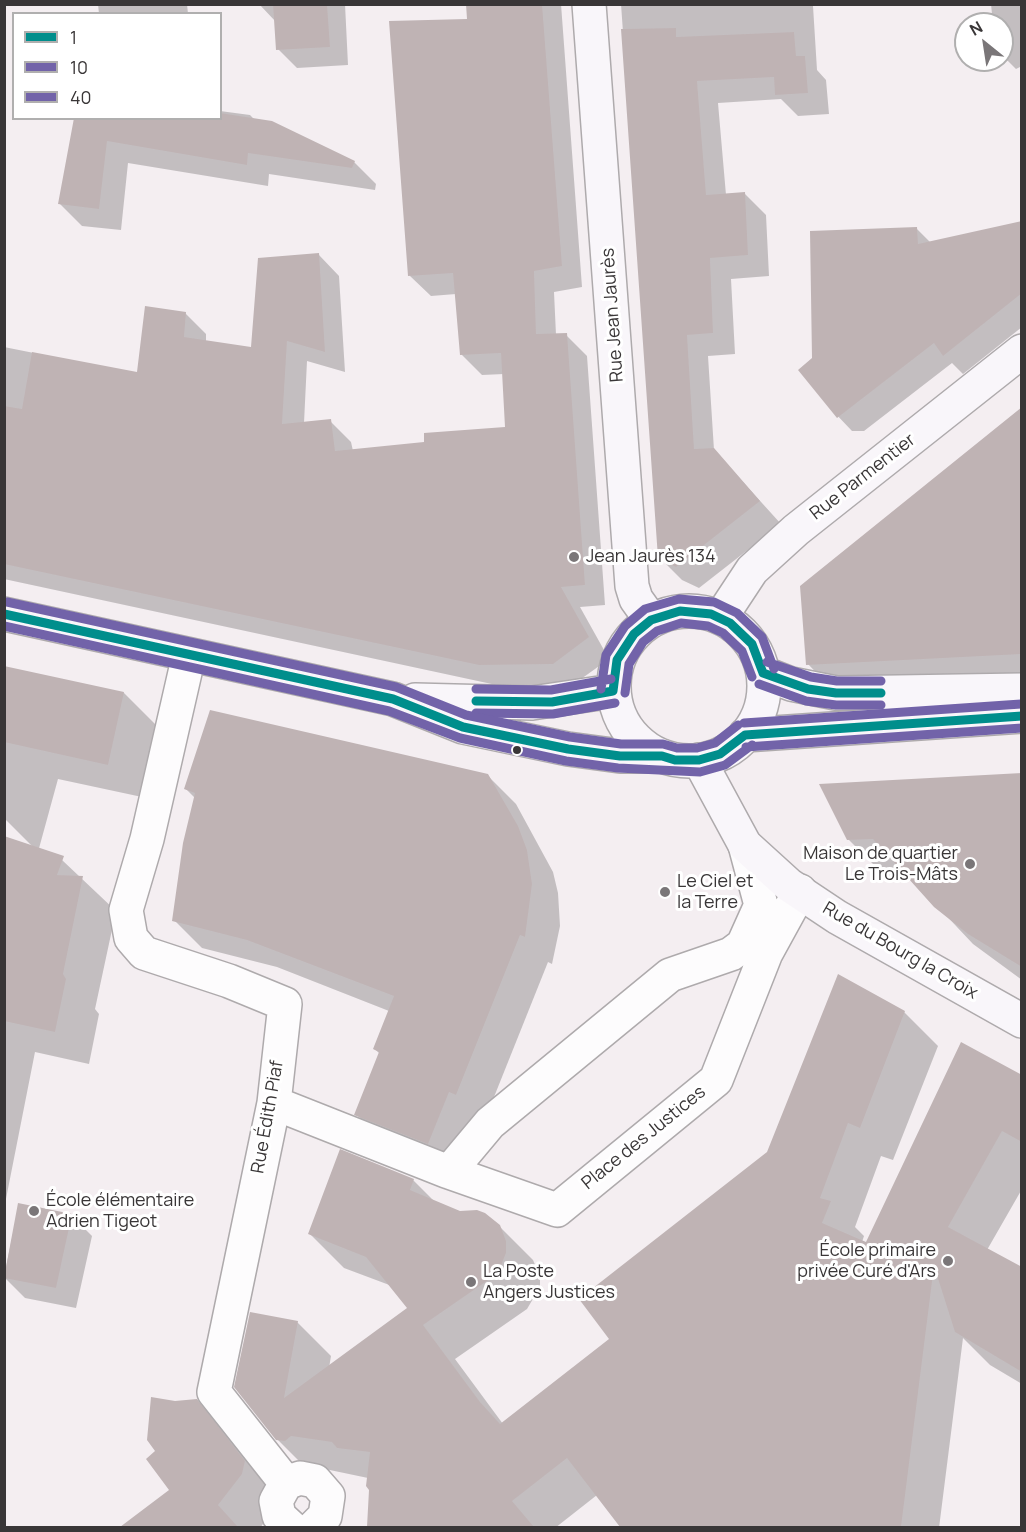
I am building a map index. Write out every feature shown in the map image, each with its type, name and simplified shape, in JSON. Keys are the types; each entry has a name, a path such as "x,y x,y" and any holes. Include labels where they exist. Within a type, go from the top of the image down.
{"main road":[{"name":"Rue Jean Jaurès","path":"590,4 632,585 636,599 651,620"},
{"name":"Rue Parmentier","path":"721,617 752,570 796,531 1022,351"},
{"path":"691,610 721,617 738,629 752,644 763,674 761,707 745,735 720,754 699,760 675,760 662,756 650,750 628,731 618,712 613,691 615,670 622,651 634,633 651,620 670,613 691,610"},
{"path":"4,614 393,699 463,727 620,756 662,756"},
{"path":"763,674 791,684 836,693 1022,690"},
{"path":"393,699 531,703 613,691"},
{"path":"745,735 1022,716"},
{"name":"Rue du Bourg la Croix","path":"699,760 745,845 789,885 837,917 1022,1021"}],"street":[{"name":"Rue Édith Piaf","path":"189,655 147,839 126,910 131,938 144,953 229,981 285,1004 274,1103 214,1392 286,1483"},
{"path":"449,1172 490,1123 670,975 731,954 743,945 761,905 745,845"},
{"name":"Place des Justices","path":"274,1103 449,1172 557,1210 716,1080 766,953 801,891"},
{"path":"295,1478 315,1480 323,1487 328,1506 312,1527 282,1520 277,1506 277,1496 286,1483 295,1478"}],"building":[{"path":"273,4 327,4 330,47 276,50"},
{"path":"466,4 542,4 562,266 534,271 536,334 567,333 585,585 561,587 589,637 553,664 479,665 4,564 4,406 22,409 32,352 137,372 145,306 186,312 184,337 251,347 258,258 319,253 325,352 287,341 282,424 331,419 335,451 424,442 424,433 505,427 501,353 460,355 453,273 408,276 389,21 467,19"},
{"path":"676,28 676,37 794,32 796,56 805,56 808,93 775,95 774,77 697,81 706,195 745,192 748,255 710,258 713,333 687,335 694,449 714,448 760,501 676,567 658,558 621,29"},
{"path":"222,113 272,121 355,161 352,168 248,153 247,165 107,141 99,209 58,204 74,120 222,120"},
{"path":"1022,221 1022,293 943,356 934,343 837,418 798,370 812,358 810,231 917,227 918,244"},
{"path":"1022,407 1022,654 806,665 800,586"},
{"path":"4,666 124,692 108,765 4,742"},
{"path":"210,710 488,774 518,826 527,850 532,884 525,937 520,935 456,1095 449,1092 428,1144 354,1115 379,1052 373,1049 394,996 247,940 172,921 183,843 195,793 184,789"},
{"name":"Maison de quartier Le Trois-Mâts","path":"1022,773 1022,967 968,934 934,907 873,839 847,840 819,784"},
{"path":"4,836 64,856 57,875 83,876 63,974 66,979 55,1032 4,1021"},
{"path":"838,974 905,1011 860,1128 848,1123 820,1198 831,1201 822,1223 866,1242 961,1042 1022,1075 1022,1142 1002,1131 948,1227 1022,1267 1022,1372 955,1332 934,1266 901,1527 620,1527 567,1458 512,1501 534,1527 367,1527 369,1490 366,1486 370,1452 337,1448 332,1442 291,1436 285,1441 276,1440 234,1387 250,1312 298,1321 284,1398 407,1308 366,1257 308,1234 340,1149 414,1179 410,1190 460,1211 477,1210 485,1213 500,1225 506,1241 506,1253 494,1276 423,1325 480,1402 500,1424 609,1339 579,1299 767,1152"},
{"path":"18,1203 72,1214 56,1288 4,1278"},
{"path":"151,1397 175,1401 197,1399 245,1461 242,1474 218,1505 238,1527 120,1527 169,1490 146,1459 155,1451 147,1440"}],"transit line":[{"name":"40","path":"601,689 606,655 625,626 645,609 679,599 714,602 737,613 762,637 774,669"},
{"name":"40","path":"7,602 396,687 466,715 570,737 621,744 663,744 677,748 697,748 715,743 738,725"},
{"name":"1","path":"613,691 617,660 634,634 651,620 680,611 711,614 730,623 752,644 763,673"},
{"name":"1","path":"4,614 393,699 463,727 568,749 620,756 662,756 675,760 699,760 720,754 745,735"},
{"name":"10","path":"625,693 629,664 643,642 657,631 681,623 708,626 723,633 742,651 752,677"},
{"name":"10","path":"4,626 389,711 460,738 566,761 618,768 700,772 725,765 752,745"},
{"name":"40","path":"767,662 811,677 837,681 881,681"},
{"name":"1","path":"763,673 808,689 836,693 881,693"},
{"name":"40","path":"476,689 551,690 611,679"},
{"name":"10","path":"759,684 806,701 836,705 881,705"},
{"name":"1","path":"476,701 552,702 613,691"},
{"name":"10","path":"476,713 553,714 615,703"},
{"name":"40","path":"744,723 1021,704"},
{"name":"1","path":"745,735 1022,716"},
{"name":"10","path":"746,747 1022,728"}],"place":[{"name":"Jean Jaurès 134","path":"574,557"},
{"name":"Maison de quartier Le Trois-Mâts","path":"970,864"},
{"name":"Le Ciel et la Terre","path":"665,892"},
{"name":"École élémentaire Adrien Tigeot","path":"34,1211"},
{"name":"École primaire privée Curé d'Ars","path":"948,1261"},
{"name":"La Poste Angers Justices","path":"471,1282"}]}
